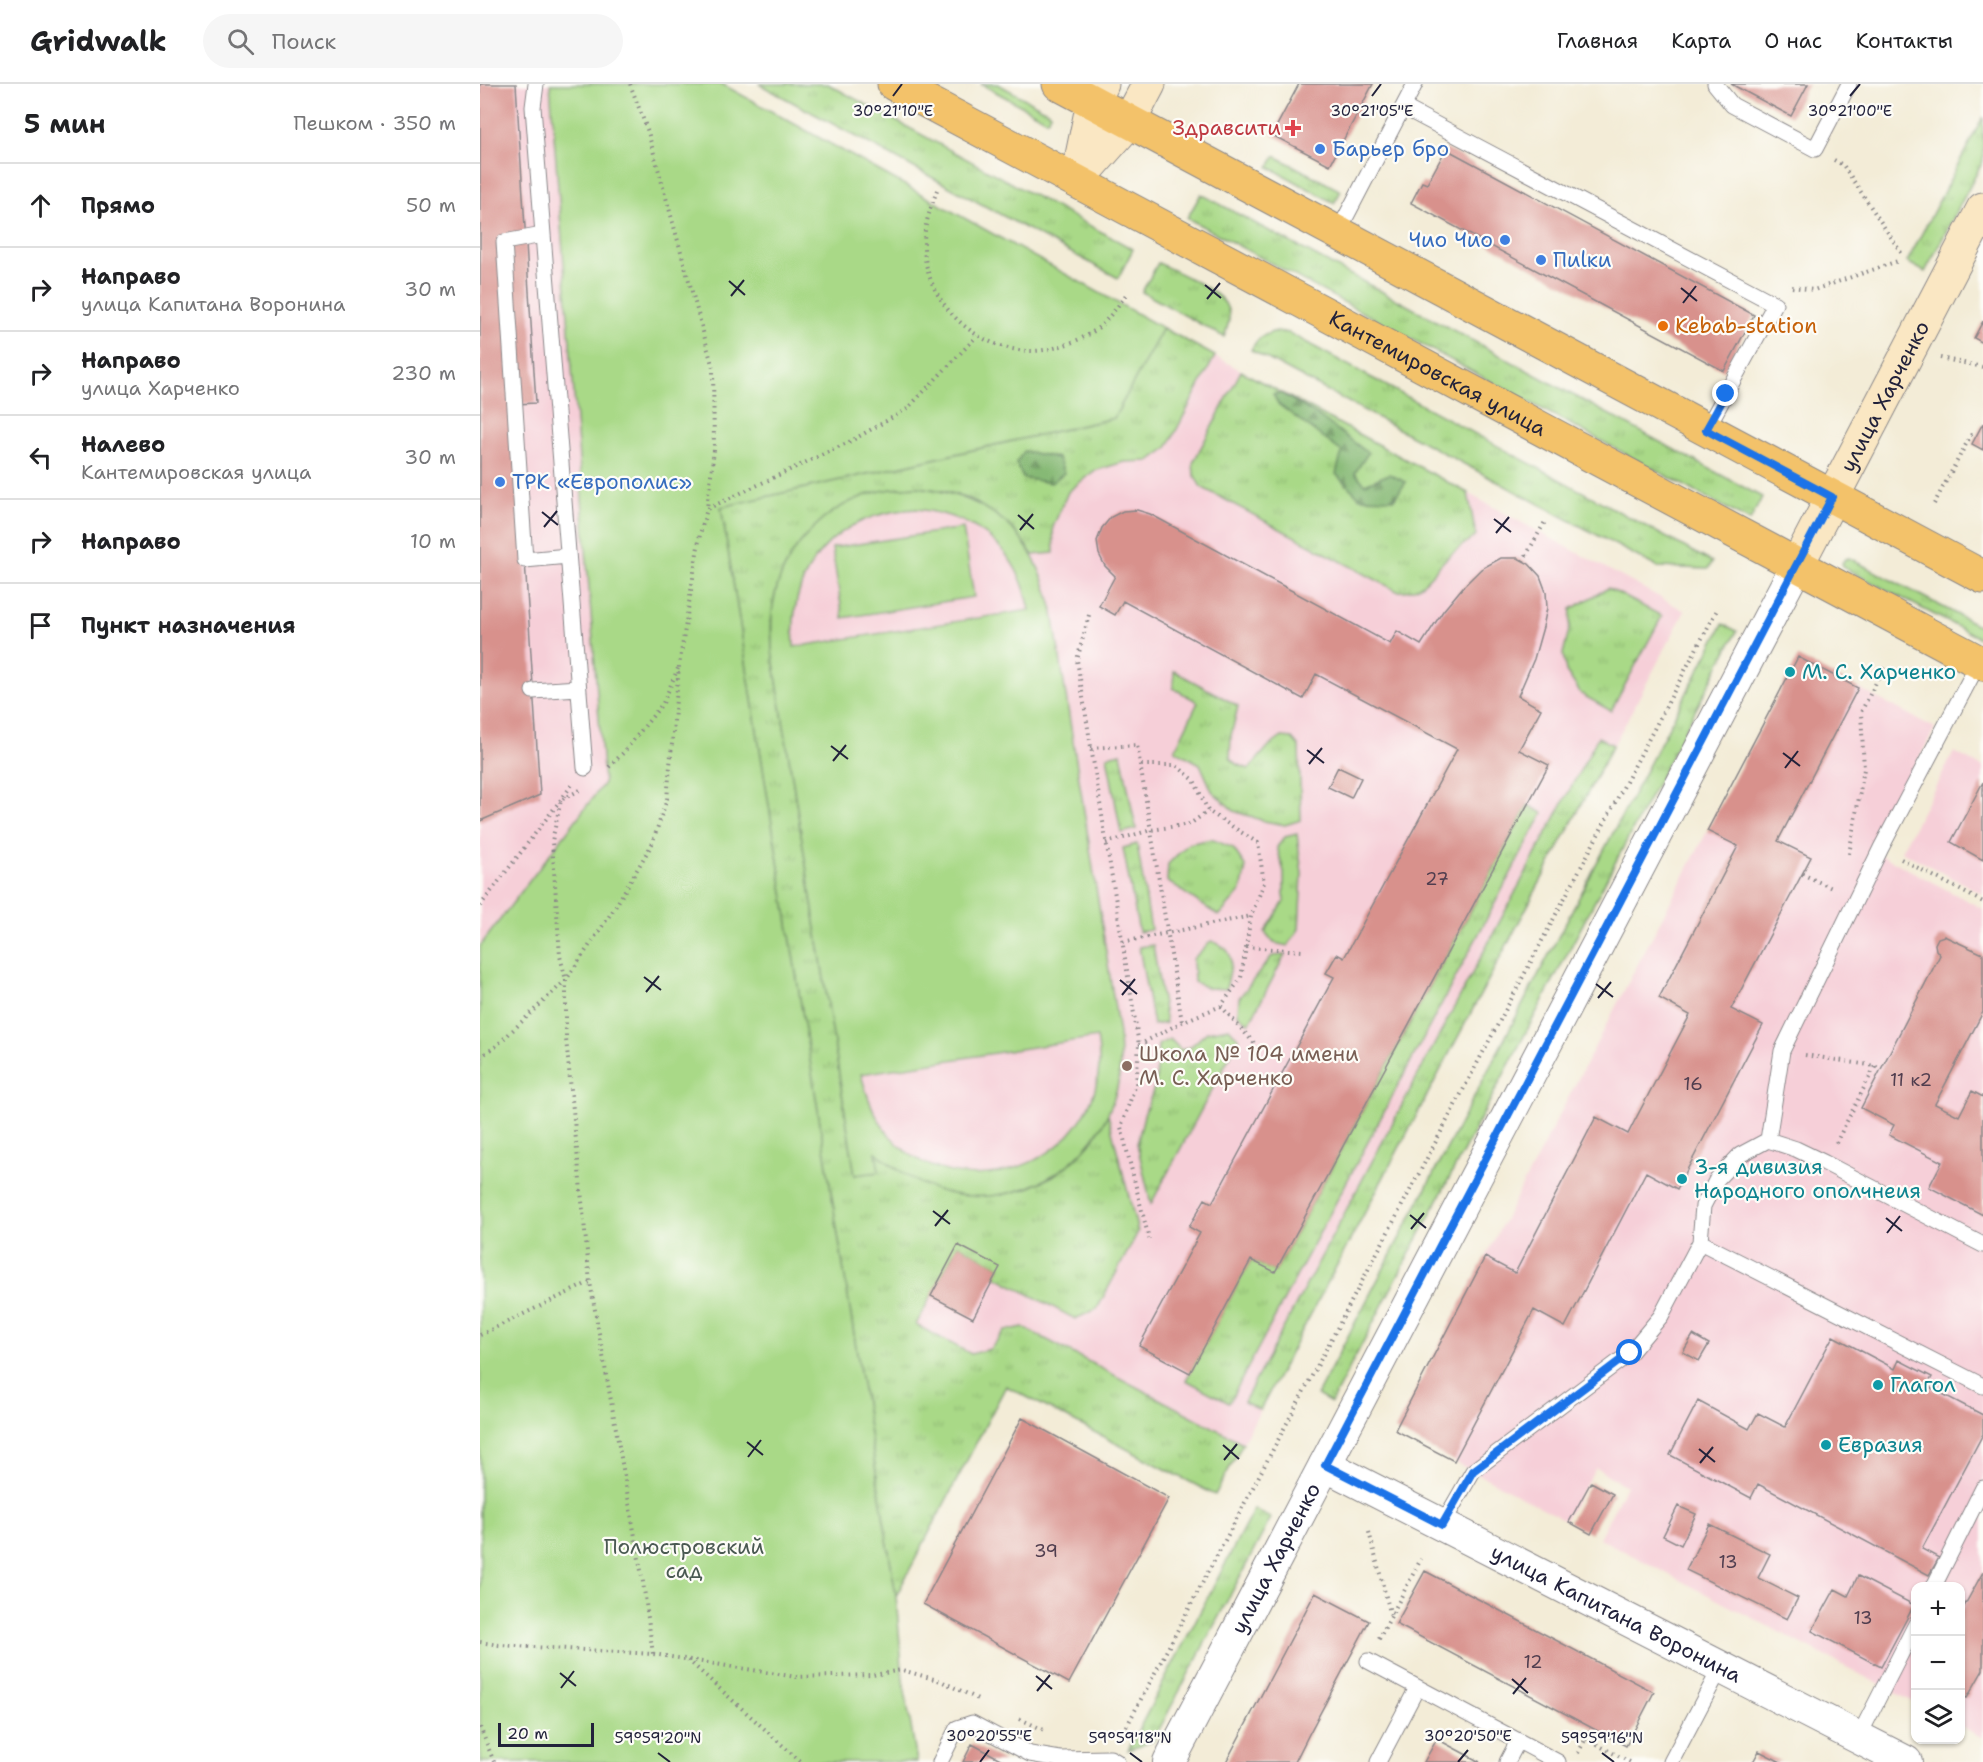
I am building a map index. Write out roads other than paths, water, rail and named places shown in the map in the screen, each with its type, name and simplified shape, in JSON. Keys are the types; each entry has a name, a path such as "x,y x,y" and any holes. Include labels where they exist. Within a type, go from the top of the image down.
{"main road":[{"name":"Кантемировская улица","path":"894,84 1981,663"},
{"path":"1059,84 1098,93 1129,122 1983,578"}],"street":[{"path":"1077,181 1129,122 1149,84"},
{"path":"1077,181 1098,93"},
{"name":"улица Харченко","path":"1169,1762 1983,209"},
{"name":"улица Капитана Воронина","path":"1325,1465 1906,1762"}],"lane":[{"path":"536,84 533,107 585,768"},
{"path":"1337,234 1415,84"},
{"path":"1715,84 1732,105 1815,149 1849,84"},
{"path":"1403,107 1775,304 1706,430"},
{"path":"543,235 504,242 525,560 568,556"},
{"path":"1768,1140 1782,1051 1881,849 1981,663"},
{"path":"533,691 578,688"},
{"path":"1442,1525 1473,1471 1630,1353 1661,1316 1700,1242 1703,1206 1717,1179 1740,1155 1768,1140 1796,1149 1826,1163 1983,1245"},
{"path":"1700,1242 1983,1386"},
{"path":"1936,1582 1983,1488"},
{"path":"1858,1738 1911,1634"},
{"path":"1368,1661 1558,1762"},
{"path":"1671,1762 1721,1667"},
{"path":"1378,1762 1417,1688"},
{"path":"940,1762 957,1728 972,1723 1030,1754 1060,1759 1114,1760"},
{"path":"1507,1762 1518,1741"}],"place":[{"name":"Здравсити","path":"1293,128"},
{"name":"Барьер бро","path":"1320,149"},
{"name":"Чио Чио","path":"1505,240"},
{"name":"Пиlки","path":"1541,260"},
{"name":"Kebab-station","path":"1663,326"},
{"name":"ТРК «Европолис»","path":"500,482"},
{"name":"М. С. Харченко","path":"1790,672"},
{"name":"Школа № 104 имени М. С. Харченко","path":"1127,1066"},
{"name":"3-я дивизия Народного ополчнеия","path":"1682,1179"},
{"name":"Глагол","path":"1878,1385"},
{"name":"Евразия","path":"1826,1445"}],"park label":[{"name":"Полюстровский сад","path":"684,1559"}]}
